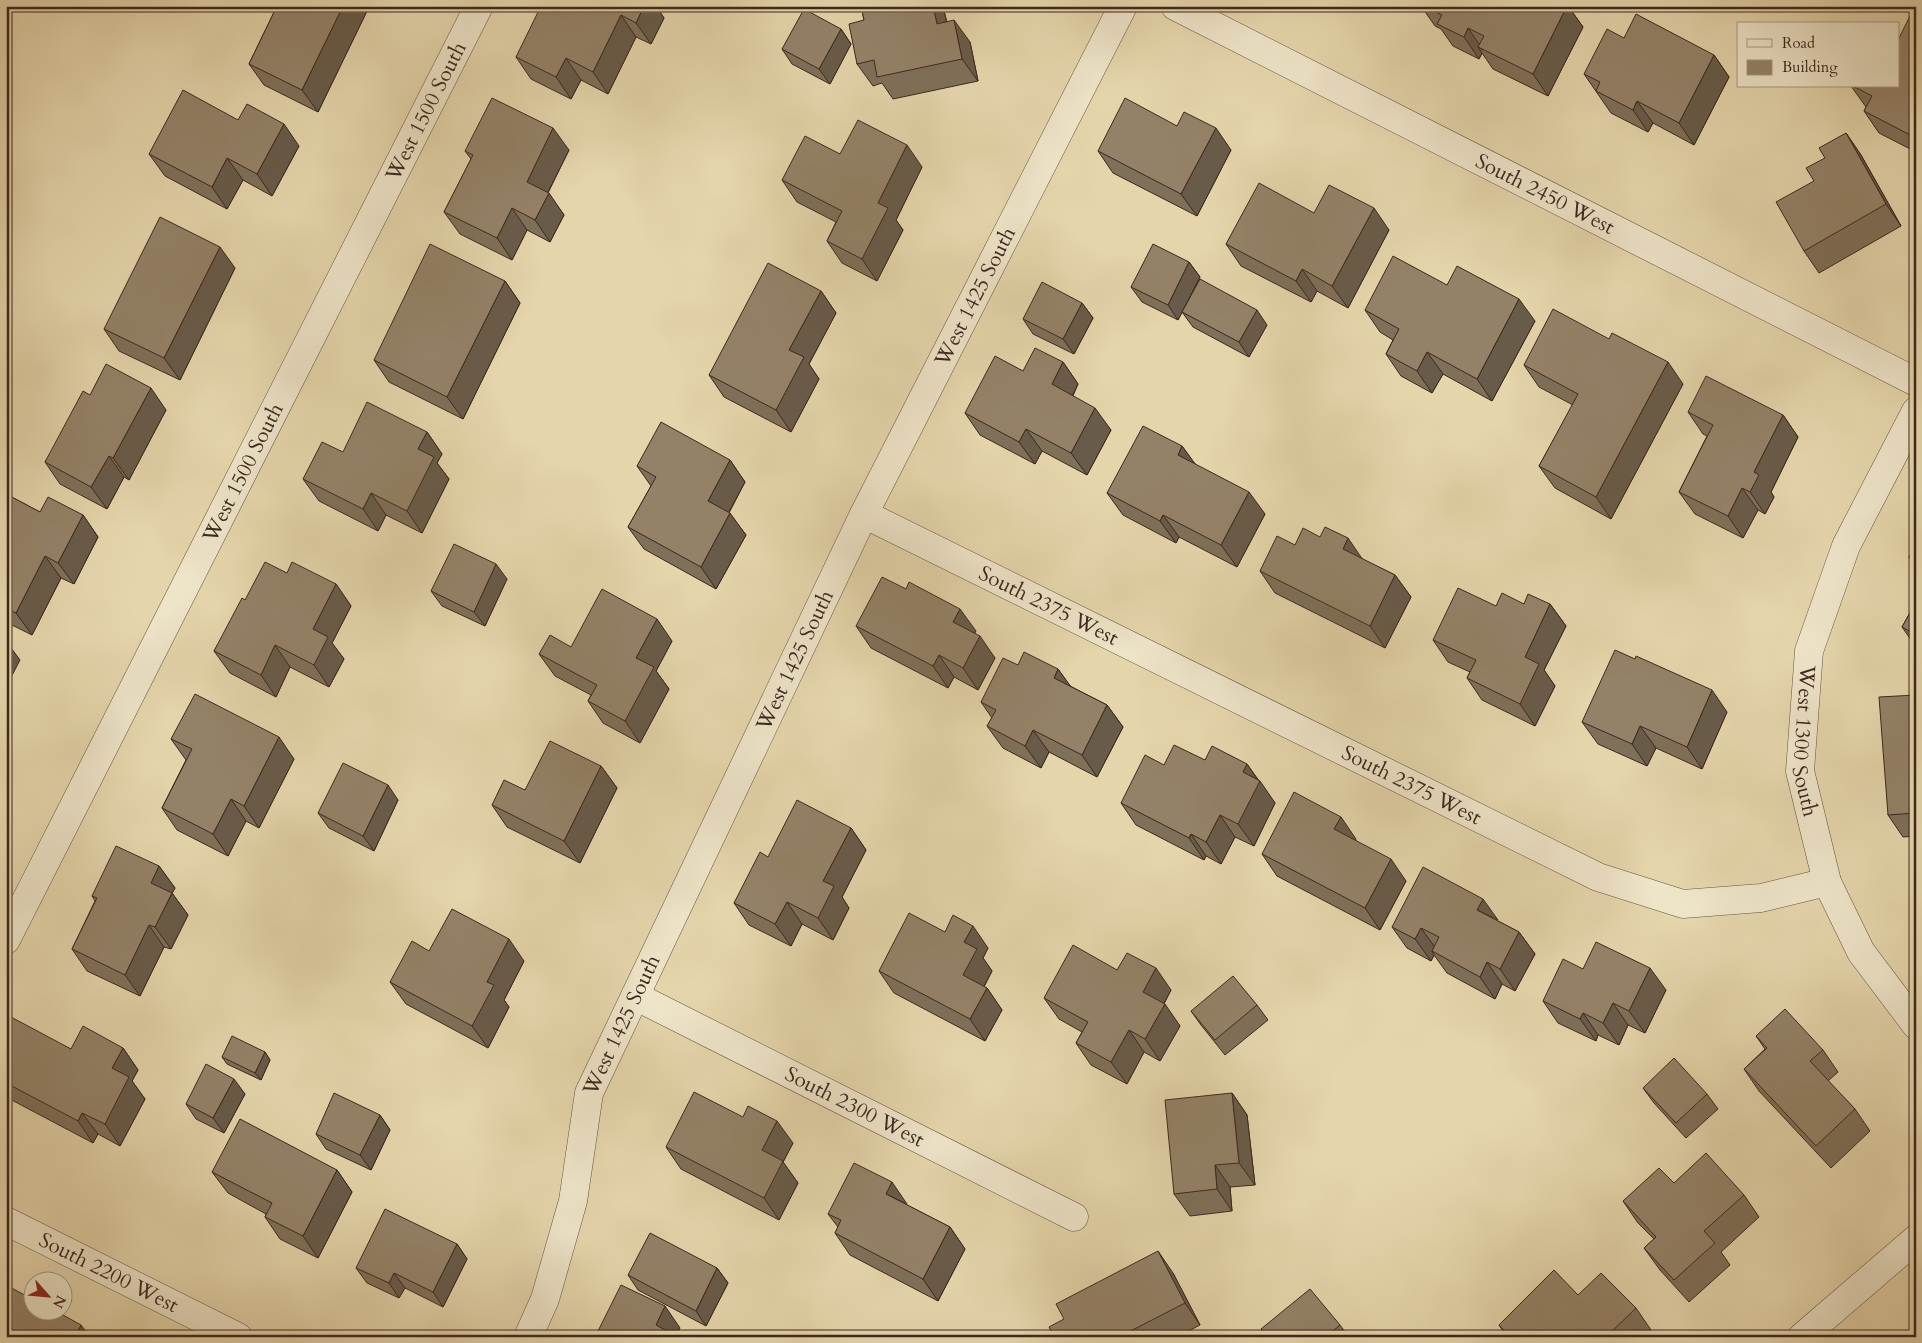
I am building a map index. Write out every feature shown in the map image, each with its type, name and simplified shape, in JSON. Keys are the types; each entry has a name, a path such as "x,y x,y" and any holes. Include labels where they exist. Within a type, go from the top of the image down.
{"street":[{"name":"West 1500 South","path":"6,940 478,6"},
{"name":"West 1425 South","path":"528,1337 545,1299 573,1201 589,1094 864,514 1123,6"},
{"name":"South 2450 West","path":"1175,6 1916,382"},
{"name":"West 1300 South","path":"1827,882 1800,771 1810,651 1846,546 1916,411"},
{"name":"South 2375 West","path":"864,514 1598,877 1683,904 1761,898 1827,882"},
{"path":"1827,882 1861,952 1916,1025"},
{"name":"South 2300 West","path":"635,996 1074,1217"},
{"name":"South 2200 West","path":"6,1220 238,1337"},
{"path":"1802,1337 1916,1239"}],"building":[{"path":"277,6 343,6 302,90 249,64"},
{"path":"541,6 554,9 555,6 644,6 636,23 621,15 593,72 566,58 556,77 516,57"},
{"path":"861,6 933,6 937,24 954,20 962,59 877,77 874,60 857,64 849,24 864,20"},
{"path":"1424,6 1567,6 1533,74 1478,47 1484,36 1468,28 1464,37 1437,24 1442,15"},
{"path":"1916,6 1916,138 1864,111 1872,96 1857,88 1900,88 1900,36"},
{"path":"804,9 841,29 819,69 782,49"},
{"path":"1636,14 1714,55 1679,123 1637,101 1633,110 1596,91 1600,82 1584,74 1607,29 1624,38"},
{"path":"183,90 238,120 247,104 284,124 257,174 227,158 212,187 149,154"},
{"path":"492,98 553,128 527,182 549,193 535,220 512,208 497,238 444,212 473,155 465,151"},
{"path":"1125,98 1177,126 1184,112 1216,128 1181,194 1098,151"},
{"path":"858,120 907,145 878,203 888,208 862,259 827,241 842,211 782,180 805,136 840,154"},
{"path":"1846,133 1886,204 1804,251 1776,202 1814,181 1806,168 1825,158 1819,148"},
{"path":"1259,183 1314,213 1329,185 1374,208 1332,286 1302,269 1296,281 1226,244"},
{"path":"160,217 220,247 164,358 104,329"},
{"path":"430,244 505,281 447,397 374,360"},
{"path":"1153,244 1189,262 1168,305 1131,287"},
{"path":"1393,256 1447,285 1457,266 1519,299 1477,379 1427,352 1417,371 1386,354 1399,329 1365,310"},
{"path":"768,263 821,291 789,350 804,357 776,410 709,375"},
{"path":"1200,279 1257,310 1239,342 1182,312"},
{"path":"1042,282 1082,303 1063,339 1023,319"},
{"path":"1553,309 1609,339 1612,333 1668,362 1596,497 1539,466 1578,394 1524,365"},
{"path":"1035,348 1063,362 1052,384 1095,408 1071,453 1026,429 1019,442 965,413 995,356 1023,371"},
{"path":"106,364 151,388 113,458 109,456 91,487 45,462 83,391 90,395"},
{"path":"1706,376 1783,415 1754,472 1759,475 1750,492 1742,488 1728,516 1679,492 1713,425 1688,412"},
{"path":"367,402 427,432 418,449 434,457 407,511 371,493 363,509 303,479 322,442 343,452"},
{"path":"661,422 730,460 708,501 730,513 701,567 628,527 656,477 637,466"},
{"path":"1143,426 1182,446 1178,455 1249,492 1221,545 1163,515 1160,521 1107,493"},
{"path":"6,494 40,512 48,497 83,515 58,563 45,556 16,613 6,608"},
{"path":"1325,527 1348,538 1343,549 1395,575 1370,626 1260,571 1277,536 1295,545 1303,528 1320,537"},
{"path":"454,544 496,564 474,612 431,591"},
{"path":"1916,544 1916,561 1909,557"},
{"path":"265,562 287,573 292,562 336,584 313,629 328,637 314,665 275,645 261,675 214,651 242,598 245,600"},
{"path":"882,577 906,589 909,582 960,609 953,622 980,636 963,668 939,655 933,666 856,626"},
{"path":"1458,588 1496,606 1502,593 1524,604 1528,594 1550,604 1525,657 1539,664 1520,704 1467,678 1476,660 1433,640"},
{"path":"602,589 657,619 636,658 654,667 625,721 588,701 597,685 539,654 550,635 571,647"},
{"path":"1916,602 1916,635 1902,627"},
{"path":"1615,650 1635,659 1636,656 1712,690 1687,747 1640,726 1632,744 1582,722"},
{"path":"1024,652 1058,669 1054,678 1107,705 1082,755 1033,730 1025,746 987,726 996,710 981,702 1003,658 1018,665"},
{"path":"195,694 279,737 244,806 231,799 213,834 162,808 192,749 171,739"},
{"path":"1916,695 1916,813 1888,815 1879,697"},
{"path":"550,741 601,766 564,841 492,805 504,780 525,790"},
{"path":"1174,745 1205,760 1212,746 1247,764 1243,772 1260,781 1238,824 1220,815 1206,842 1191,834 1189,838 1121,803 1145,755 1164,765"},
{"path":"343,763 388,785 363,836 318,813"},
{"path":"1294,792 1341,817 1334,829 1391,859 1365,908 1262,854"},
{"path":"797,800 851,828 823,881 834,886 818,918 787,902 775,924 734,903 760,852 768,857"},
{"path":"116,846 159,866 151,883 172,893 155,927 149,925 125,975 72,949 97,898 92,896"},
{"path":"1423,867 1483,899 1477,910 1519,932 1500,969 1487,962 1480,977 1432,951 1439,937 1421,928 1415,939 1392,927"},
{"path":"452,909 509,939 487,982 494,985 472,1026 390,982 412,941 429,951"},
{"path":"909,913 945,932 953,915 973,926 964,942 977,949 963,975 987,988 970,1019 879,971"},
{"path":"1596,942 1650,968 1629,1011 1613,1003 1603,1023 1583,1013 1580,1019 1543,1001 1563,959 1583,969"},
{"path":"1073,945 1117,970 1127,953 1156,968 1143,992 1165,1004 1145,1039 1129,1030 1111,1062 1076,1043 1088,1022 1044,998"},
{"path":"1233,976 1257,1005 1215,1040 1191,1011"},
{"path":"1785,1009 1823,1050 1810,1061 1855,1109 1816,1146 1744,1069 1767,1048 1756,1036"},
{"path":"11,1017 71,1049 83,1026 123,1048 112,1068 129,1077 105,1124 82,1113 78,1121 6,1083 6,1026"},
{"path":"232,1036 265,1052 255,1073 222,1057"},
{"path":"1674,1058 1707,1094 1676,1123 1643,1088"},
{"path":"206,1064 234,1079 213,1118 186,1104"},
{"path":"694,1092 743,1117 748,1106 777,1121 762,1150 783,1161 764,1198 666,1147"},
{"path":"334,1093 380,1115 360,1155 316,1134"},
{"path":"1232,1093 1239,1163 1215,1165 1217,1189 1174,1194 1165,1100"},
{"path":"240,1119 337,1170 303,1236 265,1217 272,1203 212,1172"},
{"path":"1706,1153 1744,1195 1704,1231 1715,1243 1674,1280 1644,1248 1656,1237 1623,1201 1659,1168 1674,1183"},
{"path":"854,1163 892,1182 886,1194 950,1227 923,1279 835,1233 841,1220 828,1214"},
{"path":"385,1209 457,1244 433,1292 394,1273 389,1283 356,1268"},
{"path":"650,1233 717,1268 696,1311 628,1275"},
{"path":"1158,1251 1185,1303 1119,1337 1054,1337 1049,1327 1064,1319 1056,1304"},
{"path":"1554,1270 1578,1295 1601,1273 1636,1308 1606,1337 1510,1337 1499,1325"},
{"path":"6,1285 22,1294 22,1320 72,1320 81,1325 75,1337 6,1337"},
{"path":"621,1285 665,1306 656,1325 678,1337 595,1337"},
{"path":"1310,1289 1340,1325 1326,1337 1267,1337 1261,1329"}]}
